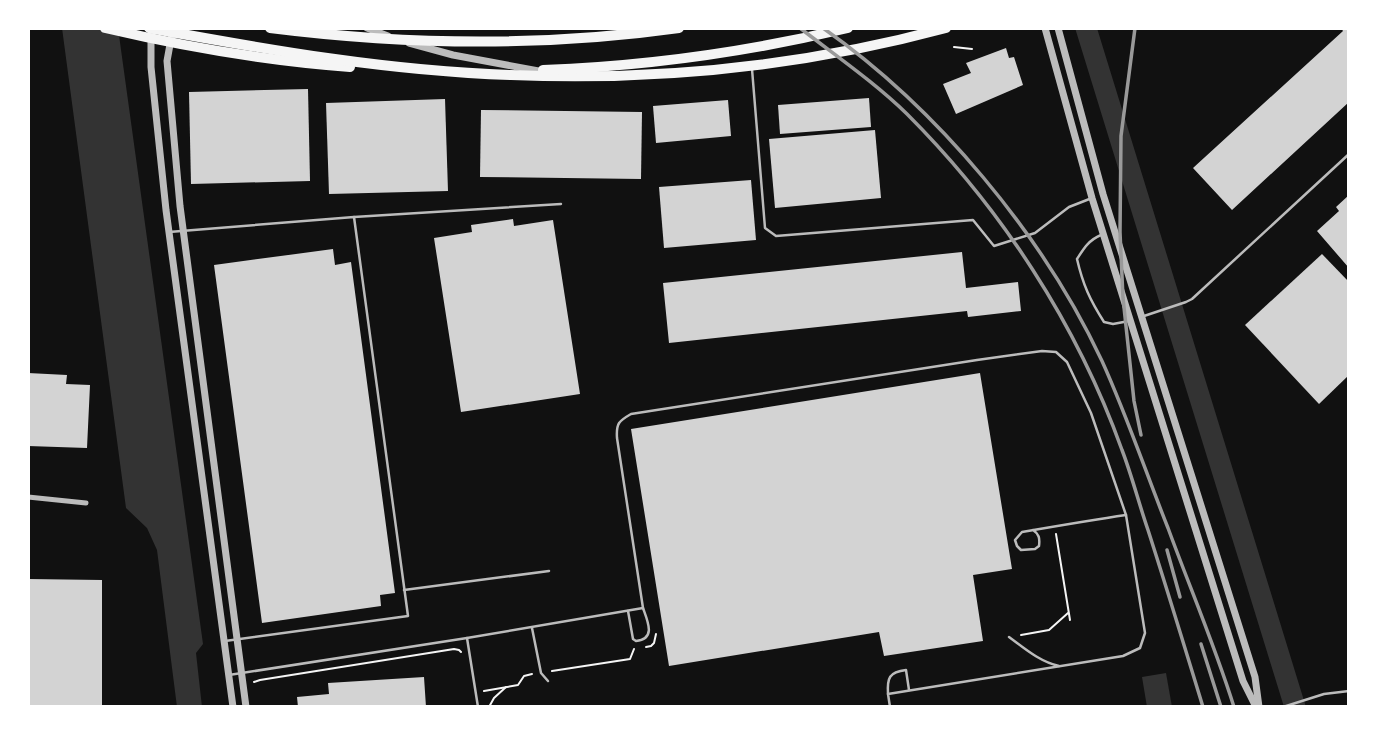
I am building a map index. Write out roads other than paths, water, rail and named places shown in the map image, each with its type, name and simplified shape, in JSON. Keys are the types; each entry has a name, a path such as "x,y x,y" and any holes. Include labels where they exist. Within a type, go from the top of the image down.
{"highway":[{"path":"105,28 279,60 359,68 450,72 544,70 707,56 848,28"},
{"path":"151,28 270,49 401,67 510,75 587,76 751,65 831,53 946,28"},
{"path":"270,28 371,38 496,41 612,35 678,28"}],"street":[{"path":"151,28 152,80 169,232 233,707"},
{"path":"367,28 453,55 545,72 587,76"},
{"path":"1045,28 1129,321 1243,681 1258,707"},
{"path":"1058,28 1103,194 1255,677 1258,707"},
{"path":"173,30 167,61 183,231 246,707"},
{"path":"1092,198 1103,194"},
{"path":"1103,235 1115,231"},
{"path":"1129,321 1141,317"},
{"path":"28,497 86,503"}],"lane":[{"path":"751,65 765,228 776,236 973,220 993,246 1035,233 1069,207 1092,198"},
{"path":"1141,317 1192,299 1349,155"},
{"path":"169,232 561,204"},
{"path":"225,641 408,616 354,217"},
{"path":"1103,235 1085,247 1077,260 1082,277 1089,299 1104,322 1113,324 1129,321"},
{"path":"628,611 634,639 646,639 649,634 617,438 616,429 620,421 632,414 982,359 1042,351 1056,352 1067,362 1091,413 1126,515 1144,633 1140,648 1123,656 888,694"},
{"path":"1033,530 1040,539 1039,546 1021,550 1015,540 1022,532 1033,530 1055,527 1126,515"},
{"path":"404,590 549,571"},
{"path":"229,675 643,608"},
{"path":"532,627 541,673 548,681"},
{"path":"1009,636 1050,664 1063,666"},
{"path":"467,638 478,707"},
{"path":"890,707 888,687 895,671 906,670 909,691"},
{"path":"1283,707 1324,694 1349,691"}],"waterway":[{"path":"1086,28 1295,707"}],"railway":[{"path":"800,28 881,91 941,150 1004,228 1059,313 1104,403 1126,460 1203,707"},
{"path":"823,28 865,60 946,135 1018,221 1050,267 1078,314 1111,382 1211,639 1234,707"},
{"path":"1135,28 1121,136 1120,232 1123,298 1134,401 1141,435"},
{"path":"1167,550 1180,597"},
{"path":"1201,644 1221,707"}]}
